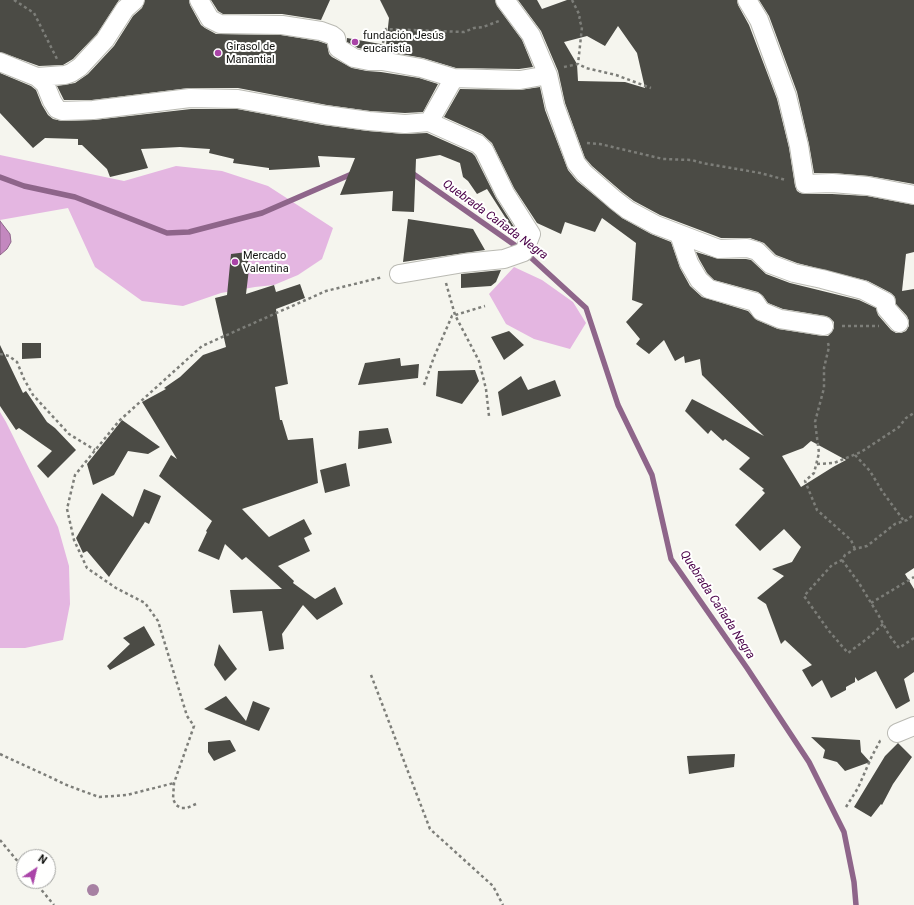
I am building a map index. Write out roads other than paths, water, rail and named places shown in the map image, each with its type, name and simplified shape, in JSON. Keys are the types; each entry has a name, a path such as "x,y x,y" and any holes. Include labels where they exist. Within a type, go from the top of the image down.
{"street":[{"path":"38,77 65,75 80,67 105,40 125,9 135,0"},
{"path":"199,0 210,19 220,24 282,26 321,31 336,38 338,48 354,58 421,68 454,78 520,80 548,75"},
{"path":"505,0 531,35 548,75 555,106 576,163 584,173 615,200 628,210 656,225 719,249 747,248 757,251 770,264 794,273 863,290 886,302 886,308 891,325"},
{"path":"747,0 759,20 787,96 799,146 805,184 832,183 868,186 914,195"},
{"path":"0,62 38,77 46,84 54,105 57,109 62,111 93,110 190,98 238,99 325,115 369,121 405,124 429,122 478,144 484,150 505,193 531,234 524,252 504,259 399,274"},
{"path":"429,122 454,78"},
{"path":"679,234 689,263 699,280 709,289 755,302 761,311 780,319 824,326"},
{"path":"897,733 914,726"}],"waterway":[{"name":"Quebrada Cañada Negra","path":"0,177 24,186 75,197 167,233 189,232 262,213 354,173"},
{"name":"Quebrada Cañada Negra","path":"409,173 412,173 526,253 586,308 618,405 652,475 671,559 747,668 809,762 844,832 854,882 856,905"}],"place":[{"name":"fundación Jesús eucaristía","path":"355,42"},
{"name":"Girasol de Manantial","path":"218,53"},
{"name":"Mercado Valentina","path":"235,262"}]}
